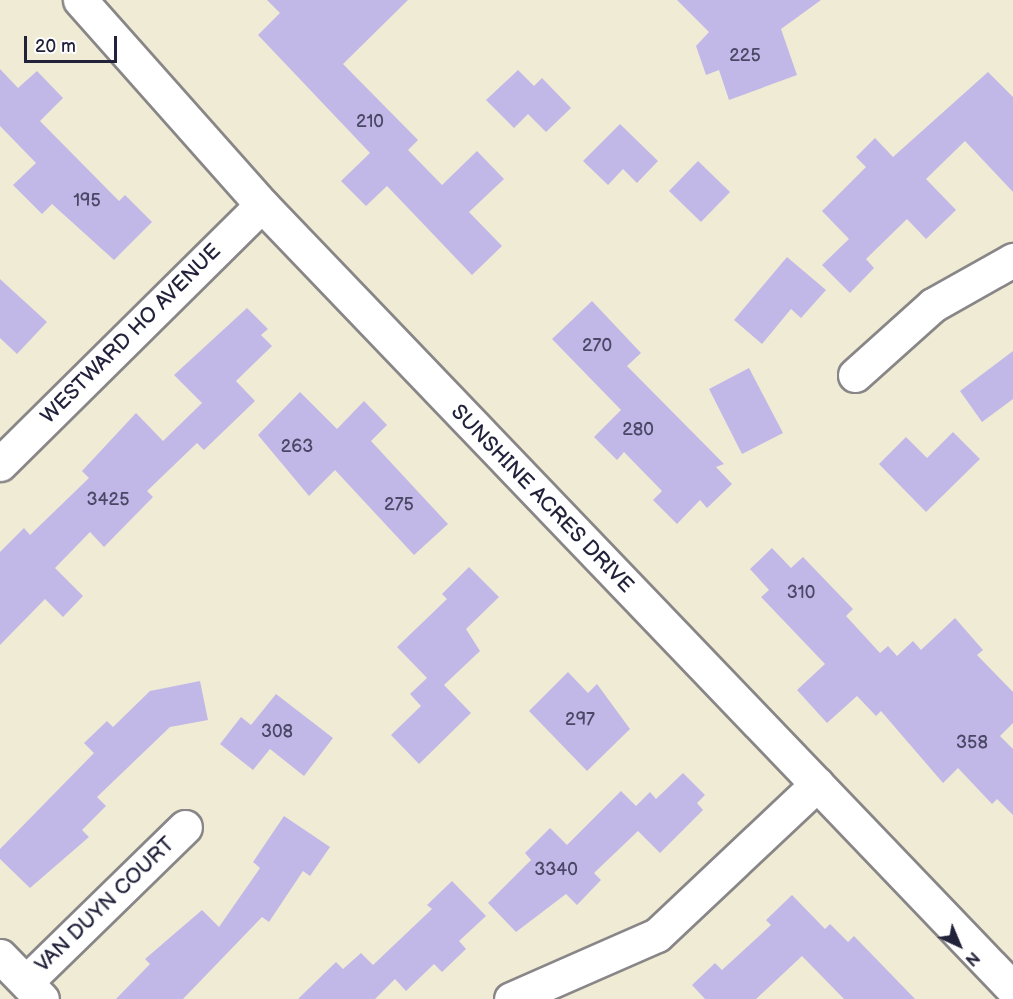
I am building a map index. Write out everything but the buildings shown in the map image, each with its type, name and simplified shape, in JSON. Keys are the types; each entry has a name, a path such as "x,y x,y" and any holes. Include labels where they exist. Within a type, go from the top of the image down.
{"street":[{"name":"SUNSHINE ACRES DRIVE","path":"81,0 262,205 1013,989"},
{"name":"WESTWARD HO AVENUE","path":"5,448 262,205"},
{"path":"855,375 933,305 1013,260"},
{"path":"511,999 657,935 817,784"},
{"name":"VAN DUYN COURT","path":"34,991 185,827"},
{"path":"0,956 34,991"}]}
